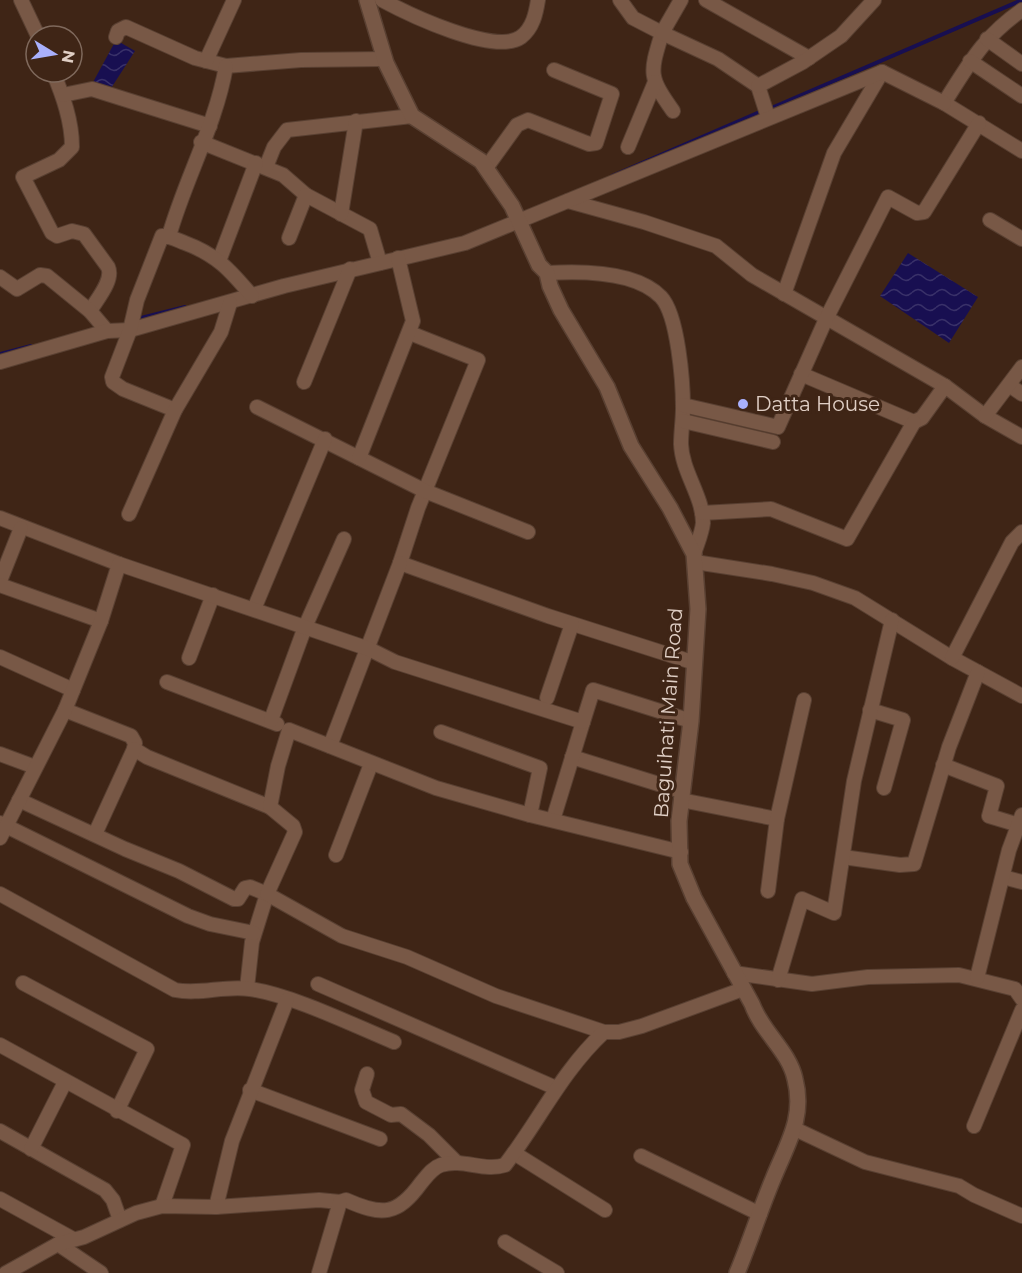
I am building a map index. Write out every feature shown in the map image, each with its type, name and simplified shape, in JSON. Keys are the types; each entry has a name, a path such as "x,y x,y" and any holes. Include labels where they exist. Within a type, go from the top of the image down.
{"street":[{"path":"21,0 32,24"},
{"path":"206,61 234,0"},
{"name":"Baguihati Main Road","path":"367,0 385,59 412,116 486,168 512,206 539,265 547,273 561,310 607,387 631,446 695,558 698,609 691,721 681,796 680,864 688,886 758,1022 782,1053 795,1077 799,1109 795,1129 737,1273"},
{"path":"382,0 438,25 476,37 505,42 519,38 528,31 538,0"},
{"path":"673,111 652,75 653,62 662,33 681,0"},
{"path":"705,0 809,58"},
{"path":"758,86 809,58 852,27 874,0"},
{"path":"624,3 633,18 718,59 758,86 766,110"},
{"path":"944,103 970,61 996,28 1022,10"},
{"path":"116,37 118,31 126,27 177,51 226,66 291,61 385,59"},
{"path":"987,39 1022,64"},
{"path":"970,61 1022,96"},
{"path":"169,236 201,142 210,126 226,66"},
{"path":"486,168 517,125 528,120 589,144 596,143 612,94 554,70"},
{"path":"784,294 834,153 882,72"},
{"path":"0,362 107,331 230,303 379,260 465,243 568,201 766,110 882,72 944,103 1022,151"},
{"path":"628,147 655,82"},
{"path":"58,84 72,135 72,147 58,160 23,177 52,233 57,236 72,231 84,234 111,272 109,280 90,310"},
{"path":"63,95 92,89 210,126"},
{"path":"219,261 261,165 287,130 412,116"},
{"path":"341,214 356,121"},
{"path":"683,405 778,427 826,319 888,197 917,213 924,212 979,123"},
{"path":"201,142 283,175 306,195 370,229 379,260"},
{"path":"289,238 306,195"},
{"path":"568,201 705,241 784,294 945,386 985,416 1022,437"},
{"path":"990,220 1022,239"},
{"path":"175,410 123,389 113,382 137,300 162,237 169,236 208,252 252,296"},
{"path":"359,459 413,321 398,258"},
{"path":"304,382 350,269"},
{"path":"547,273 588,271 599,273 650,288 662,298 670,315 675,335 683,405 681,444 685,469 702,513 703,525 695,558 813,583 855,598 952,658 1022,696"},
{"path":"0,277 17,289 40,275 47,276 90,310 107,331"},
{"path":"129,514 175,410 220,332 230,303"},
{"path":"330,746 369,649 425,491 477,360 410,333"},
{"path":"985,416 1022,366"},
{"path":"801,374 914,422"},
{"path":"1009,385 1022,394"},
{"path":"702,513 771,509 847,539 914,422 922,418 945,386"},
{"path":"257,407 425,491 528,532"},
{"path":"683,420 773,442"},
{"path":"254,609 325,439"},
{"path":"0,518 119,564 369,649 396,662 583,722"},
{"path":"21,528 0,583 101,621"},
{"path":"952,658 1012,542 1022,532"},
{"path":"271,720 305,627 344,539"},
{"path":"400,563 572,624 695,663"},
{"path":"119,564 101,621 65,710 2,829 188,916 219,926 254,933"},
{"path":"189,658 213,595"},
{"path":"778,980 802,899 834,913 854,781 892,620"},
{"path":"547,698 572,624"},
{"path":"0,657 73,690"},
{"path":"843,857 900,865 914,864 943,765 978,672"},
{"path":"167,682 271,720 289,730 371,764 436,788 681,852"},
{"path":"553,820 593,690 691,721"},
{"path":"768,891 777,819 804,700"},
{"path":"65,710 131,736 135,743 95,834"},
{"path":"870,710 903,720 884,788"},
{"path":"270,807 278,766 289,730"},
{"path":"441,732 540,768 530,814"},
{"path":"134,749 165,765 270,807 293,826 295,832 267,894 254,933 247,988"},
{"path":"0,754 35,767"},
{"path":"572,757 681,796 777,819"},
{"path":"336,855 371,764"},
{"path":"943,765 997,786 989,816 1020,820 977,978"},
{"path":"19,800 179,870 234,899 238,899 244,888 250,887 267,894 342,936 407,957 496,996 604,1032 619,1032 642,1026 743,989"},
{"path":"1003,877 1022,882"},
{"path":"0,894 176,990 190,993 247,988 287,1000 394,1042"},
{"path":"734,973 812,984 888,976 959,975 1015,989 1022,999"},
{"path":"23,982 147,1050 117,1111"},
{"path":"318,984 556,1088"},
{"path":"216,1207 232,1141 287,1000"},
{"path":"974,1126 1021,1019"},
{"path":"6,1273 58,1244 162,1206 216,1207 346,1200 374,1211 395,1209 406,1201 430,1172 438,1166 456,1162 494,1168 505,1165 582,1053 604,1032"},
{"path":"0,1045 117,1111 183,1145 162,1206"},
{"path":"367,1074 362,1090 366,1102 391,1115 401,1114 429,1135 456,1162"},
{"path":"31,1149 65,1082"},
{"path":"250,1090 380,1139"},
{"path":"795,1129 865,1162 959,1186 1022,1216"},
{"path":"0,1131 105,1190 113,1200 120,1220"},
{"path":"514,1153 605,1210"},
{"path":"641,1156 760,1214"},
{"path":"0,1198 74,1239"},
{"path":"319,1273 340,1202"},
{"path":"505,1242 557,1273"},
{"path":"58,1244 100,1273"}],"water":[{"path":"116,40 135,51 108,93 92,84"},
{"path":"908,253 978,297 949,343 880,296"}],"waterway":[{"path":"769,109 1022,0"},
{"path":"612,176 762,111"},
{"path":"137,319 185,307"},
{"path":"0,354 31,346"}],"place":[{"name":"Datta House","path":"743,404"}]}
